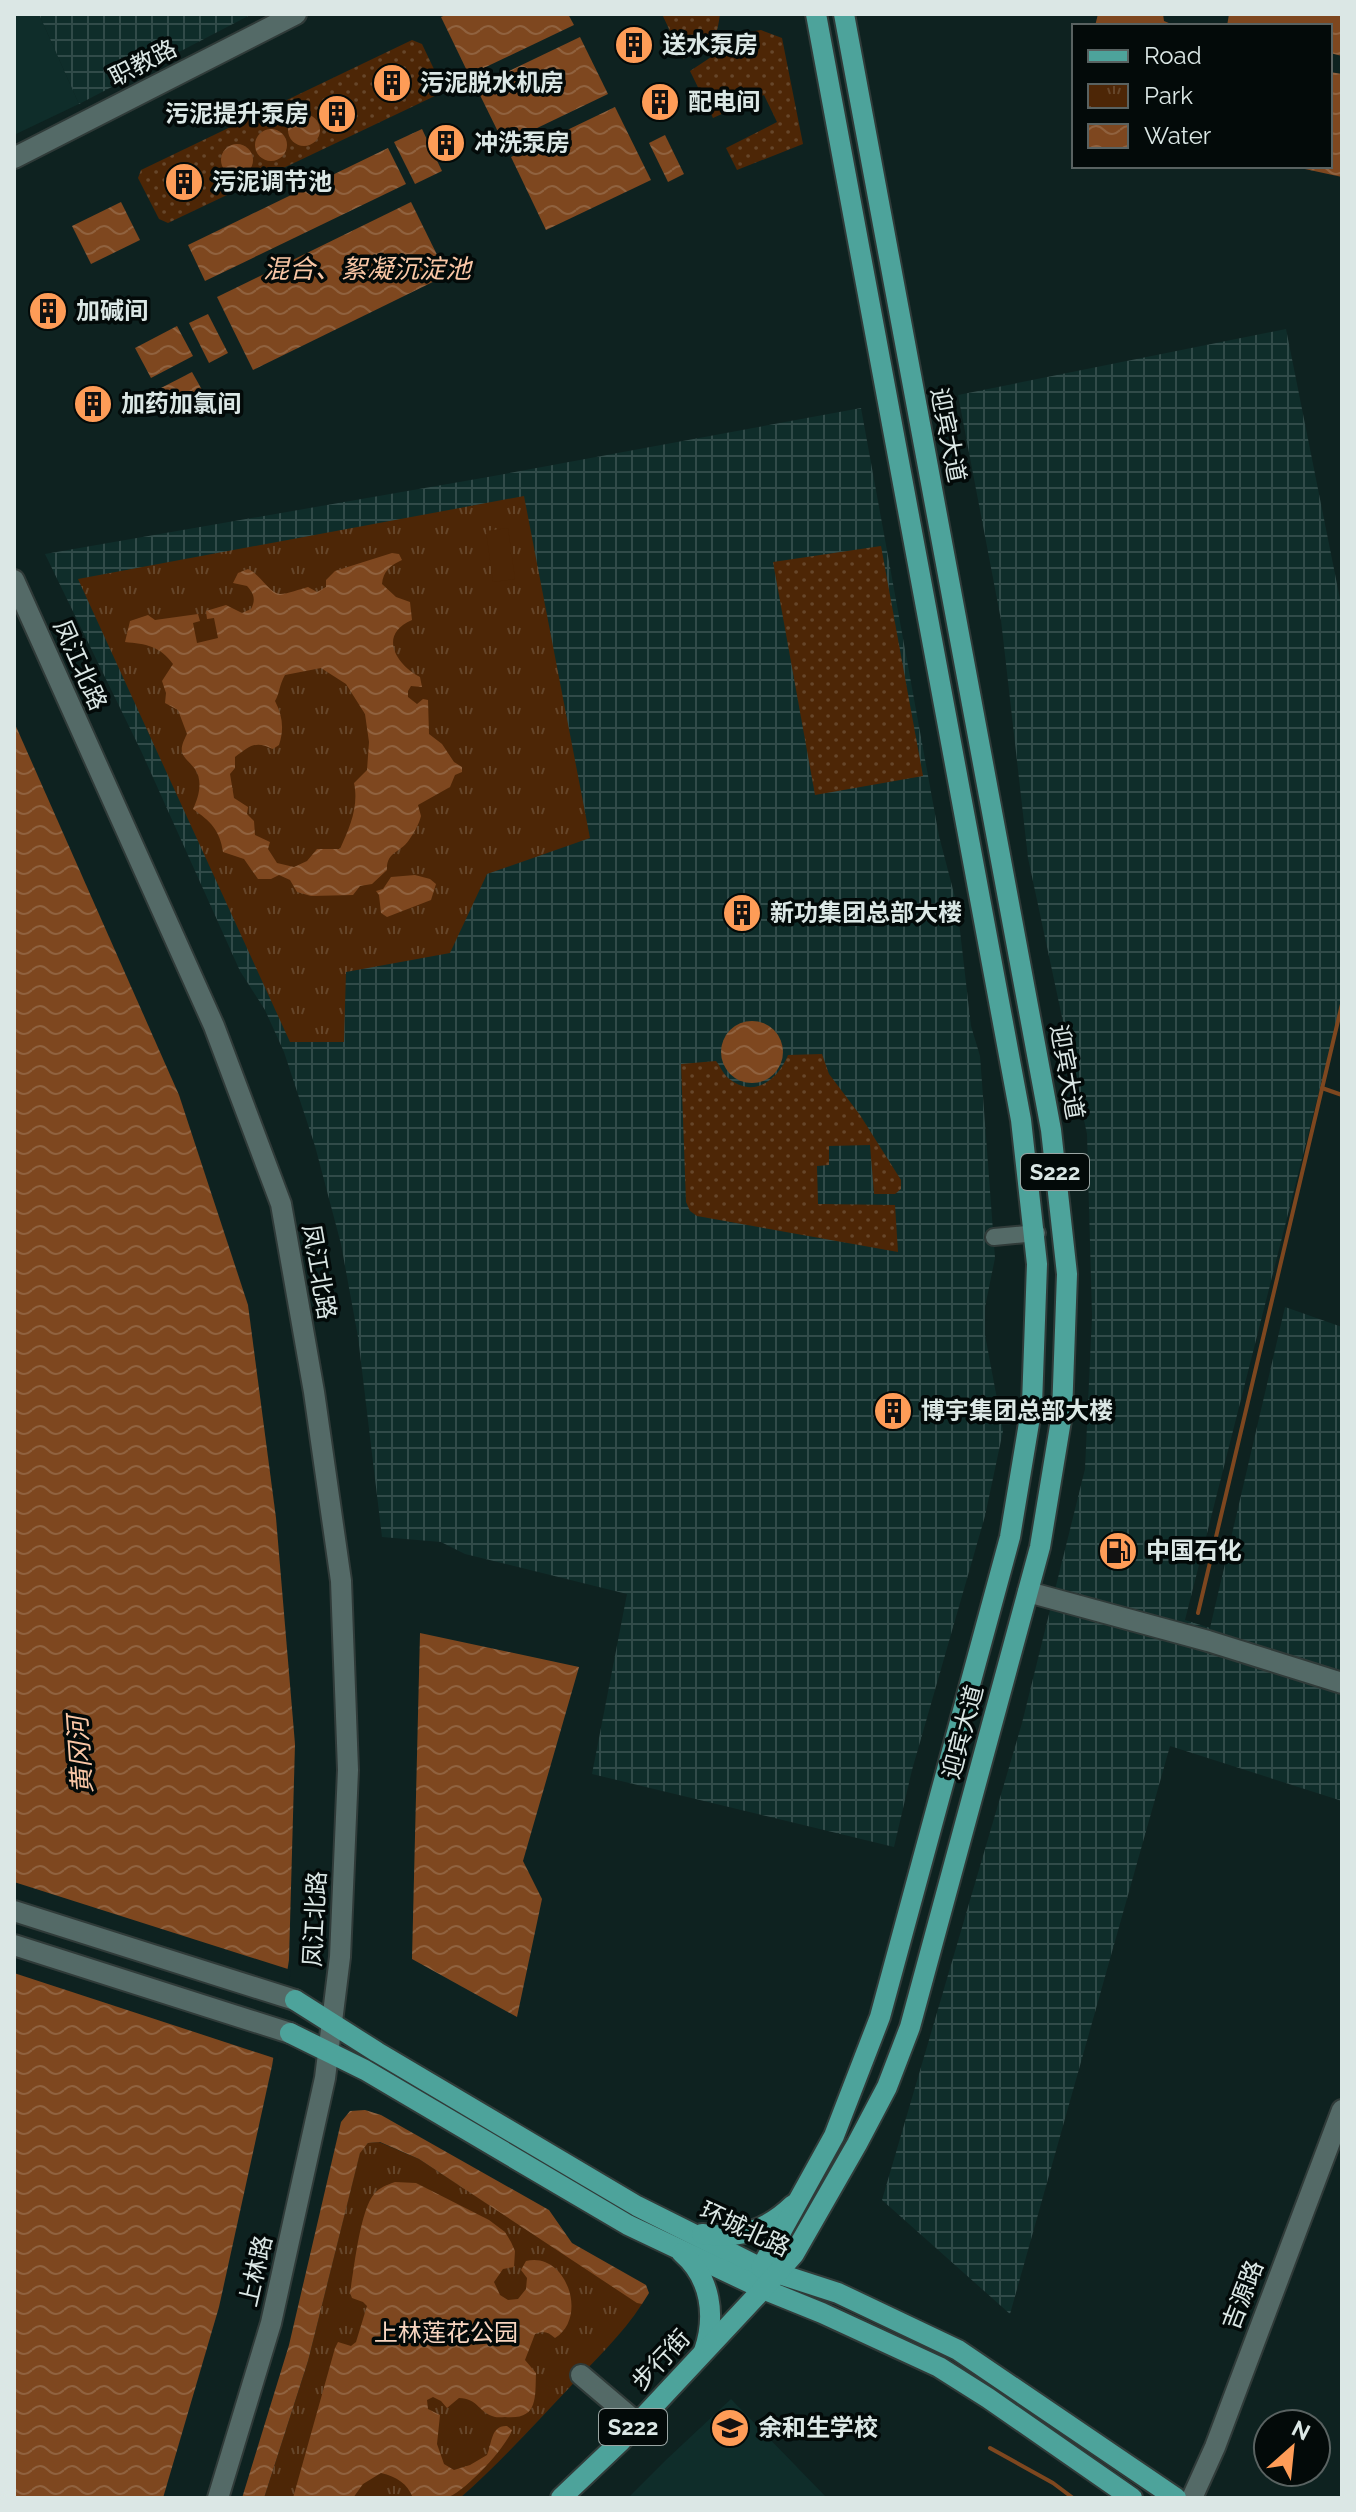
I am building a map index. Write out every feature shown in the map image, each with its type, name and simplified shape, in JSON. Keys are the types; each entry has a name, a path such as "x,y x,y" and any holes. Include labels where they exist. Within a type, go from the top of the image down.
{"main road":[{"name":"职教路","path":"14,158 296,14"},
{"name":"迎宾大道","path":"761,2268 834,2136 880,2017 1010,1537 1032,1405 1037,1264 1022,1134 816,14"},
{"name":"迎宾大道","path":"763,2289 794,2254 857,2144 887,2087 910,2027 1040,1547 1062,1414 1067,1274 1051,1130 844,14"},
{"path":"900,469 927,464"},
{"name":"凤江北路","path":"14,580 214,1026 281,1204 314,1392 341,1581 348,1770 340,1957 328,2052"},
{"path":"1022,1134 1051,1130"},
{"path":"1035,1318 1065,1320"},
{"path":"1021,1474 1051,1479"},
{"path":"1028,1592 1208,1641 1342,1683"},
{"path":"981,1643 1011,1652"},
{"name":"环城北路","path":"14,1911 295,2000 637,2206 679,2238 763,2289 939,2367 1132,2498"},
{"name":"环城北路","path":"14,1945 290,2033 365,2070 628,2225 679,2238 838,2293 958,2350 1178,2497"},
{"name":"上林路","path":"218,2498 271,2323 325,2078 328,2052"},
{"name":"吉源路","path":"1178,2497 1215,2447 1342,2110"},
{"path":"703,2353 710,2325 708,2295 679,2238 752,2233 781,2216 806,2189"},
{"name":"步行街","path":"561,2498 621,2441 763,2289"},
{"path":"581,2375 634,2420"}],"street":[{"path":"994,1237 1037,1233"}],"shaded area":[{"path":"14,14 39,14 79,104 14,135"},
{"path":"39,14 252,14 79,104"},
{"path":"1286,329 1342,609 1342,1001 1185,1620 1210,1628 1285,1307 1342,1327 1342,1801 1170,1746 1010,2314 882,2200 1022,1723 1085,1469 1092,1316 1087,1134 1028,858 1001,620 958,395"},
{"path":"861,408 939,836 957,905 971,1026 980,1056 995,1258 985,1307 985,1335 1003,1431 985,1516 912,1770 894,1847 592,1774 627,1594 465,1554 441,1542 382,1537 358,1337 341,1244 315,1146 284,1052 265,1010 240,971 142,753 45,554"},
{"name":"余和生学校","path":"731,2399 827,2498 628,2498 668,2458"}],"green space":[{"path":"662,14 720,14 710,43 683,59"},
{"path":"761,30 782,38 803,144 737,170 726,148 777,122 764,95 713,118 690,71 749,32"},
{"path":"412,40 422,44 442,86 437,95 168,223 159,219 138,178 141,170"},
{"path":"524,496 590,838 487,874 450,953 346,972 344,1042 290,1042 78,579"},
{"path":"508,528 515,579 493,582 486,531"},
{"path":"881,546 923,776 815,795 773,562"},
{"path":"822,1054 829,1074 860,1115 901,1180 901,1189 895,1194 874,1194 870,1145 829,1146 829,1165 817,1166 818,1204 895,1205 898,1252 697,1216 690,1211 686,1202 681,1064 716,1061 727,1077 737,1084 755,1087 771,1079 788,1055"},
{"name":"上林莲花公园","path":"379,2142 419,2159 642,2304 598,2358 460,2498 264,2498 308,2361 360,2152 368,2143"}],"water":[{"path":"448,14 568,14 574,25 469,75 441,17"},
{"path":"1098,14 1163,14 1164,21 1171,24 1096,24"},
{"path":"1229,14 1342,14 1342,56 1332,54 1332,24 1227,24"},
{"path":"580,37 608,94 504,144 476,87"},
{"path":"1332,72 1342,74 1342,177 1300,168 1332,168"},
{"path":"615,107 651,180 546,230 511,157"},
{"path":"304,114 315,119 320,130 315,141 304,146 293,141 288,130 293,119"},
{"path":"271,129 282,134 287,145 282,156 271,161 260,156 255,145 260,134"},
{"path":"422,129 442,171 415,184 394,142"},
{"path":"665,135 684,174 668,182 649,143"},
{"path":"237,144 248,149 253,160 248,171 237,176 226,171 221,160 226,149"},
{"path":"388,148 406,184 205,281 188,245"},
{"path":"121,202 140,240 91,264 72,226"},
{"name":"混合、絮凝沉淀池","path":"411,202 447,275 253,370 217,297"},
{"path":"208,314 228,353 209,363 189,323"},
{"path":"177,326 193,356 151,378 135,348"},
{"path":"192,372 206,397 172,414 159,389"},
{"path":"392,553 399,554 402,560 388,569 382,584 396,597 410,602 412,620 395,634 394,650 404,665 420,677 422,687 411,686 408,697 417,704 423,699 428,700 429,734 462,767 462,772 455,775 450,787 418,805 421,816 414,831 391,856 387,870 372,884 360,886 353,895 311,896 297,892 290,880 279,875 271,879 258,879 244,859 223,852 213,827 193,809 199,779 182,751 187,734 178,710 165,703 162,681 173,664 152,647 125,642 130,621 148,615 155,620 198,614 200,621 193,623 197,643 218,638 214,618 207,619 206,611 226,605 242,613 251,609 254,599 247,586 233,583 238,573 248,569 280,594 308,587 317,592 326,587 326,580 335,571","holes":["321,668 346,684 365,714 369,742 367,770 354,783 353,816 347,833 340,849 317,849 307,861 294,867 277,863 268,849 270,842 255,835 254,821 247,814 248,807 234,798 230,774 235,768 235,757 253,746 273,749 279,745 282,723 275,701 285,675"]},
{"name":"黄冈河","path":"14,722 179,1095 248,1305 276,1518 295,1744 289,1960 272,2066 219,2307 163,2498 14,2498"},
{"path":"415,875 436,884 431,900 387,917 381,913 376,891 383,889 391,877"},
{"path":"752,1021 774,1030 783,1052 774,1074 752,1083 730,1074 721,1052 730,1030"},
{"path":"420,1633 579,1667 523,1861 542,1899 517,2017 412,1959"},
{"path":"365,2110 381,2115 549,2210 572,2243 646,2285 649,2293 642,2304 637,2303 419,2159 380,2142 368,2143 360,2153 308,2361 264,2498 242,2498 289,2345 341,2122 350,2111"},
{"name":"上林莲花公园","path":"395,2182 416,2183 489,2220 505,2232 515,2251 514,2267 503,2269 494,2282 500,2295 508,2300 518,2299 526,2289 527,2278 521,2270 526,2261 540,2261 552,2266 562,2275 568,2288 570,2316 565,2328 555,2338 546,2332 535,2334 525,2360 536,2373 534,2399 524,2415 494,2417 474,2403 459,2398 447,2408 433,2397 427,2400 428,2409 440,2415 437,2444 444,2464 454,2470 487,2455 498,2428 507,2426 512,2430 502,2448 483,2469 453,2495 442,2499 413,2498 401,2481 381,2473 363,2484 353,2498 293,2498 335,2348 338,2342 351,2346 356,2342 367,2306 352,2298 350,2293 365,2213 376,2192"}],"pier":[{"path":"14,1882 291,1970 277,2059 14,1973"}],"waterway":[{"path":"1198,1613 1342,1004"},
{"path":"1322,1088 1342,1095"},
{"path":"990,2448 1053,2483 1073,2498"}],"place":[{"name":"送水泵房","path":"634,45"},
{"name":"污泥脱水机房","path":"392,83"},
{"name":"配电间","path":"660,102"},
{"name":"污泥提升泵房","path":"337,114"},
{"name":"冲洗泵房","path":"446,143"},
{"name":"污泥调节池","path":"184,182"},
{"name":"加碱间","path":"48,311"},
{"name":"加药加氯间","path":"93,404"},
{"name":"新功集团总部大楼","path":"742,913"},
{"name":"博宇集团总部大楼","path":"893,1411"},
{"name":"中国石化","path":"1118,1551"},
{"name":"余和生学校","path":"730,2428"}]}
